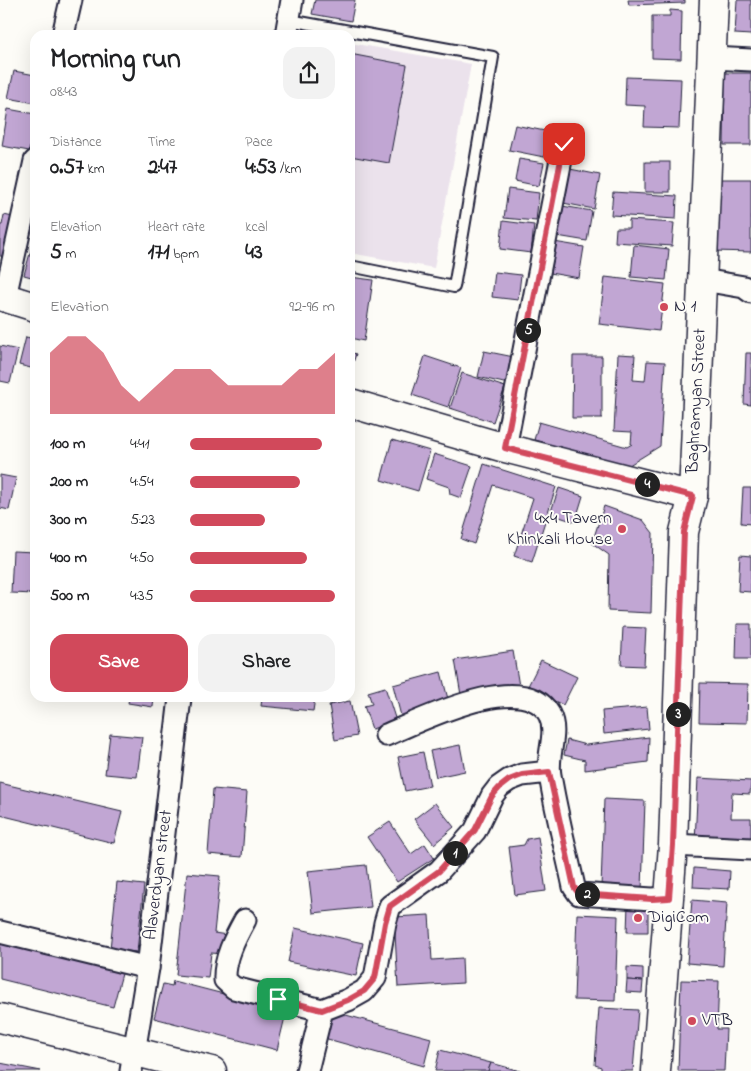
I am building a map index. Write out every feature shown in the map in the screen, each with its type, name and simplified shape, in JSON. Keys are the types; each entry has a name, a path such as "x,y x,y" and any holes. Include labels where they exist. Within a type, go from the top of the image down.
{"main road":[{"name":"Baghramyan Street","path":"656,1071 673,845 684,532 693,496 714,0"},
{"path":"2,296 30,305"},
{"path":"355,404 505,448 693,496"},
{"path":"0,1018 133,1062 212,1071"}],"street":[{"path":"64,30 71,0"},
{"path":"712,58 751,60"},
{"path":"505,448 564,144"},
{"path":"2,296 30,181"},
{"path":"702,280 749,286"},
{"path":"386,735 464,703 508,696 534,699 548,713 551,721 549,772 574,887 579,894 652,899 669,898"},
{"name":"Alaverdyan street","path":"133,1062 148,968 180,702"},
{"path":"245,920 236,935 225,970 225,980 234,988 322,1010 348,1000 364,991 375,978 390,906 439,871 475,830 492,796 500,787 509,780 522,775 549,772"},
{"path":"673,845 751,849"},
{"path":"0,932 148,968"},
{"path":"307,1071 322,1010"}],"lane":[{"path":"289,18 352,30"},
{"path":"355,31 493,57 454,287 355,267"}],"shaded area":[{"path":"355,44 471,64 434,268 355,254"}],"building":[{"path":"315,0 355,0 351,21 312,14"},
{"path":"628,0 685,0 685,3 629,5"},
{"path":"737,0 751,0 751,35 735,34"},
{"path":"670,10 682,11 681,59 652,58 652,16 670,16"},
{"path":"355,55 407,65 389,163 355,157"},
{"path":"14,71 30,74 30,102 8,98"},
{"path":"725,73 751,73 751,145 724,145"},
{"path":"626,77 681,79 679,128 644,127 645,106 625,105"},
{"path":"8,109 30,113 29,151 2,146"},
{"path":"515,125 550,132 544,157 509,150"},
{"path":"519,159 544,163 539,186 515,181"},
{"path":"645,162 670,162 670,192 645,192"},
{"path":"570,169 600,175 594,209 563,203"},
{"path":"715,179 751,179 751,252 714,251"},
{"path":"508,189 539,193 536,221 504,218"},
{"path":"613,192 677,196 676,219 611,215"},
{"path":"562,206 592,211 587,241 557,236"},
{"path":"4,215 17,218 8,257 0,256 0,225 2,225"},
{"path":"629,220 674,223 672,246 615,242 616,228 629,228"},
{"path":"503,221 534,225 531,253 500,249"},
{"path":"554,242 584,247 579,278 550,273"},
{"path":"634,245 669,249 666,280 631,277"},
{"path":"30,253 30,277 24,275"},
{"path":"495,272 521,275 518,300 492,297"},
{"path":"605,277 665,284 659,331 599,324"},
{"path":"355,278 373,280 364,341 355,339"},
{"path":"26,337 30,338 30,368 19,365"},
{"path":"0,346 18,350 10,383 0,381"},
{"path":"484,351 514,357 508,384 478,377"},
{"path":"746,353 751,353 751,405 744,404"},
{"path":"618,354 635,355 633,380 645,381 647,361 665,362 660,446 626,467 534,440 539,422 627,447 632,444 632,432 614,431"},
{"path":"425,356 461,368 448,407 412,395"},
{"path":"573,356 602,356 602,418 572,418"},
{"path":"462,373 505,387 493,422 450,408"},
{"path":"392,440 430,451 418,491 381,480"},
{"path":"434,454 472,466 461,498 450,494 449,487 426,479"},
{"path":"484,464 556,487 532,562 514,556 533,498 493,485 474,544 461,539"},
{"path":"0,475 16,478 9,510 0,508"},
{"path":"559,488 583,496 575,522 550,514"},
{"path":"743,488 751,488 751,524 741,523"},
{"path":"604,506 643,520 653,533 651,613 608,611 609,555 592,543"},
{"path":"13,551 30,552 30,594 11,593"},
{"path":"740,555 751,556 751,592 738,591"},
{"path":"737,624 751,624 751,659 736,659"},
{"path":"623,627 646,628 644,666 621,665"},
{"path":"513,651 519,686 461,695 455,660"},
{"path":"541,660 577,677 563,705 527,688"},
{"path":"441,672 449,703 401,716 393,685"},
{"path":"700,683 748,684 747,723 699,722"},
{"path":"385,687 396,721 372,729 364,706 372,704 368,692"},
{"path":"128,702 154,702 153,707"},
{"path":"262,702 314,702 313,711 261,706"},
{"path":"350,702 357,736 335,740 329,705"},
{"path":"647,707 649,729 604,734 602,711"},
{"path":"110,734 142,737 137,777 105,774"},
{"path":"649,737 648,762 585,770 585,760 564,755 567,740 586,745"},
{"path":"460,745 465,771 436,777 430,751"},
{"path":"423,752 430,786 405,791 398,757"},
{"path":"698,778 751,781 750,794 732,793 731,818 751,818 751,844 695,842"},
{"path":"0,783 122,812 114,843 0,815"},
{"path":"213,789 247,792 242,857 208,854"},
{"path":"604,799 645,801 642,889 601,888"},
{"path":"435,803 454,827 434,844 414,819"},
{"path":"390,822 411,854 425,844 434,858 397,882 367,837"},
{"path":"538,837 546,891 515,895 509,847 524,845 527,839"},
{"path":"366,865 371,907 313,913 308,871"},
{"path":"694,868 730,871 729,889 693,887"},
{"path":"187,873 220,876 214,933 227,935 225,954 211,953 208,978 176,975"},
{"path":"117,882 144,885 137,952 110,949"},
{"path":"692,900 727,903 723,966 687,963"},
{"name":"DigiCom","path":"628,904 648,905 648,932 627,932"},
{"path":"577,914 618,916 615,1001 574,1000"},
{"path":"429,915 432,960 462,958 463,983 398,987 394,917"},
{"path":"295,928 363,943 356,976 288,962"},
{"path":"0,939 123,970 113,1007 0,979"},
{"path":"627,967 643,968 643,981 627,980"},
{"path":"627,980 643,981 642,993 626,992"},
{"path":"681,980 719,981 717,1029 726,1029 724,1071 678,1071"},
{"path":"173,981 278,1008 276,1015 285,1017 277,1050 154,1018 163,984 172,986"},
{"path":"599,1008 638,1010 633,1071 601,1071 601,1067 595,1065"},
{"path":"331,1011 431,1038 424,1066 324,1038"},
{"path":"440,1050 491,1063 488,1071 435,1071"},
{"path":"0,1063 41,1071 0,1071"},
{"path":"491,1063 495,1064 520,1071 488,1071"}],"place":[{"name":"N 1","path":"664,307"},
{"name":"4x4 Tavern Khinkali House","path":"622,529"},
{"name":"DigiCom","path":"638,918"},
{"name":"VTB","path":"692,1021"}],"route":[{"path":"278,999 322,1010 348,1000 364,991 375,978 390,906 439,871 475,830 492,796 509,780 522,775 549,772 574,887 579,894 652,899 669,898 673,845 684,532 693,496 505,448 564,144"}]}
